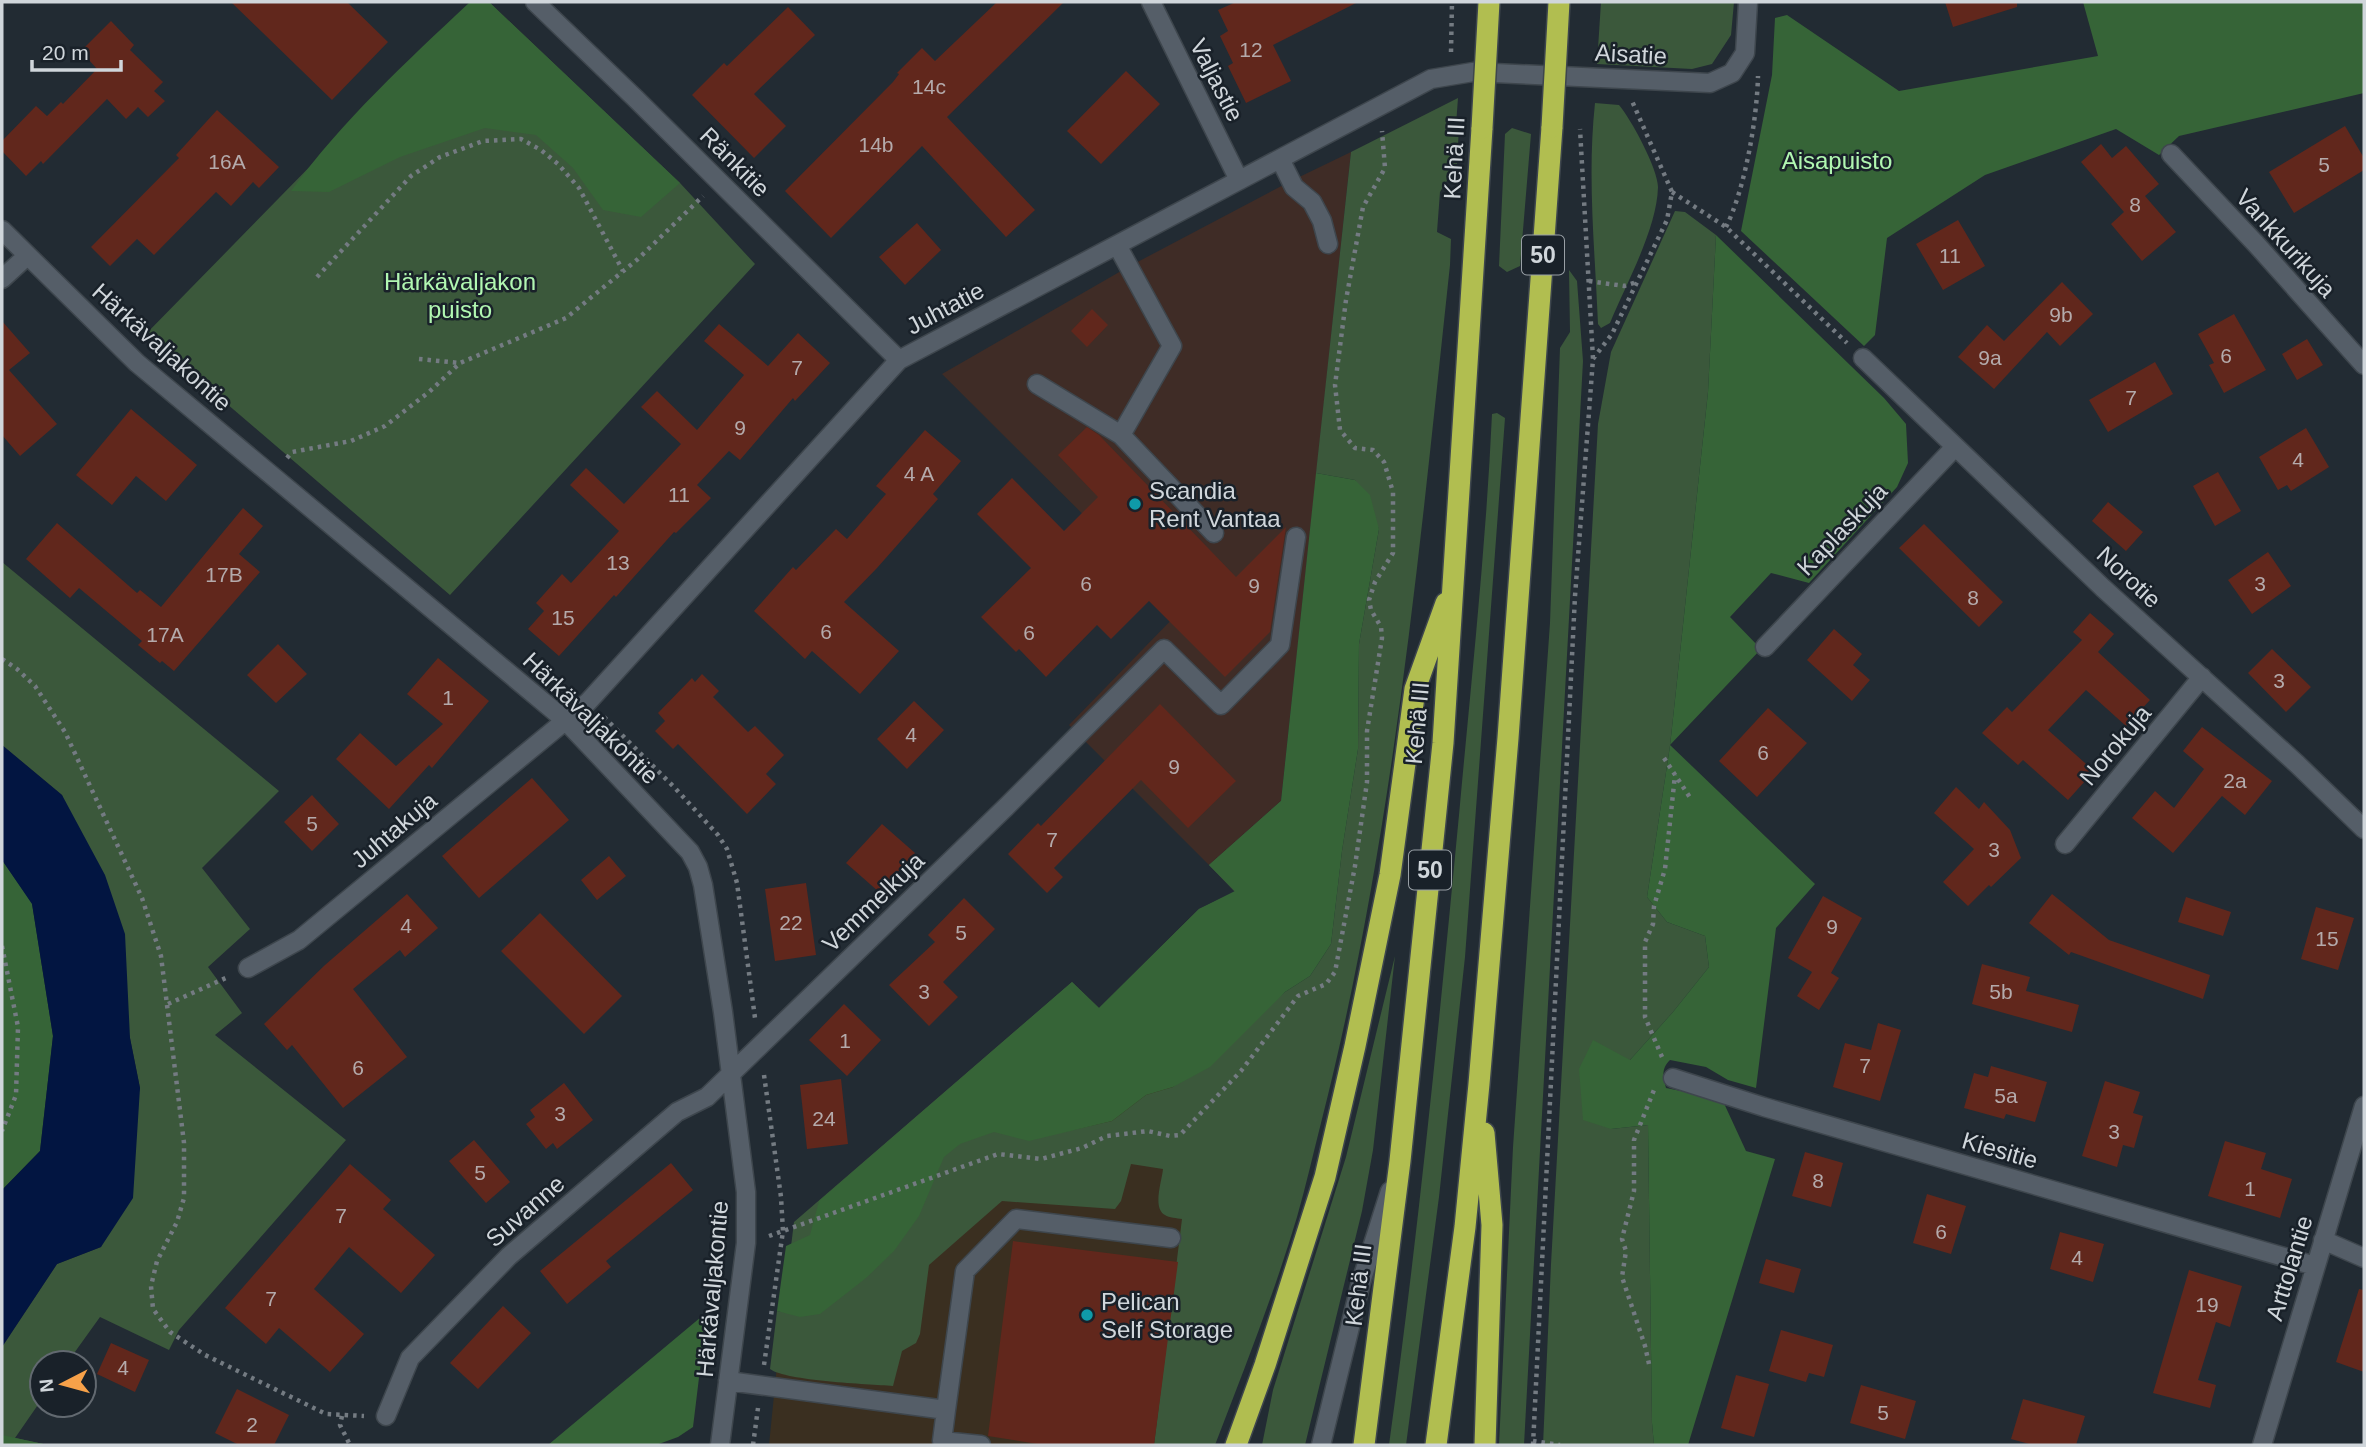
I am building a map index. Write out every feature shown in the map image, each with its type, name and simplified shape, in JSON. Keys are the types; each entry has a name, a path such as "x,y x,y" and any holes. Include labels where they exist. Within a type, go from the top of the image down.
{"highway":[{"name":"Kehä III","path":"1364,1445 1400,1161 1443,743 1489,2"},
{"name":"50","path":"1436,1445 1465,1227 1479,1084 1507,752 1559,2"},
{"path":"1237,1445 1325,1177 1390,875 1415,689 1455,578"},
{"path":"1479,1084 1492,1225 1485,1445"}],"street":[{"name":"Ränkitie","path":"535,2 646,108 899,360"},
{"name":"Valjastie","path":"1151,2 1239,180"},
{"path":"1745,53 1748,2"},
{"name":"Aisatie","path":"1451,74 1473,72 1710,83 1732,73 1745,53"},
{"name":"Juhtatie","path":"565,720 588,702 899,360 1431,79 1451,74"},
{"name":"Vankkurikuja","path":"2171,154 2364,365"},
{"path":"1280,159 1294,187 1312,202 1322,220 1328,244"},
{"name":"Härkävaljakontie","path":"2,230 137,363 565,720 690,852 698,867 707,911 732,1073 746,1192 746,1242 720,1445"},
{"path":"1117,245 1172,346 1121,435"},
{"path":"2,279 27,257"},
{"name":"Norotie","path":"1863,358 2103,588 2364,828"},
{"path":"1037,384 1121,435 1214,533"},
{"name":"Kaplaskuja","path":"1765,647 1955,447"},
{"name":"Vemmelkuja","path":"732,1073 996,817 1164,649 1222,705 1280,645 1296,537"},
{"name":"Norokuja","path":"2065,844 2202,677"},
{"name":"Juhtakuja","path":"248,968 299,940 565,720"},
{"name":"Suvanne","path":"386,1416 411,1358 509,1256 677,1112 707,1097 732,1073"},
{"name":"Kiesitie","path":"1673,1078 1764,1107 2315,1266"},
{"name":"Arttolantie","path":"2262,1445 2364,1106"},
{"path":"1321,1445 1361,1282 1400,1161"},
{"path":"981,1445 942,1441 965,1271 1016,1219 1171,1238"},
{"path":"2323,1240 2364,1258"},
{"path":"728,1381 946,1409"}],"path":[{"path":"1451,74 1452,2"},
{"path":"1726,227 1737,205 1757,101 1758,66 1745,53"},
{"path":"1629,78 1633,89 1630,97 1672,192 1726,227 1863,358"},
{"path":"746,1242 998,1154 1041,1159 1082,1148 1107,1136 1148,1131 1170,1136 1180,1135 1241,1071 1298,996 1326,984 1335,972 1355,866 1367,782 1367,731 1382,638 1381,627 1371,610 1369,600 1375,582 1393,553 1393,492 1384,462 1373,450 1355,448 1340,430 1335,384 1346,300 1363,207 1385,168 1381,126"},
{"path":"1560,1445 1533,1443 1575,596 1593,359 1580,129"},
{"path":"317,277 411,176 440,157 483,141 521,139 558,164 579,188 623,271"},
{"path":"1593,359 1612,334 1667,220 1672,192"},
{"path":"283,463 292,452 351,441 385,426 429,392 460,363 566,318 623,271 704,195"},
{"path":"1589,281 1624,286 1637,282"},
{"path":"419,359 460,363"},
{"path":"2,659 35,686 65,732 88,776 142,898 161,956 184,1143 184,1198 177,1222 157,1261 151,1286 153,1309 170,1332 205,1355 326,1415 342,1416 340,1425 350,1445"},
{"path":"1664,758 1691,799"},
{"path":"1649,1364 1622,1278 1626,1251 1622,1239 1634,1191 1634,1140 1655,1087 1673,1078 1644,1017 1644,1004 1645,942 1653,924 1654,906 1665,869 1675,775"},
{"path":"2,946 18,1027 16,1095 2,1131"},
{"path":"168,1004 248,968"}],"shaded area":[{"path":"1351,152 1281,801 1209,865 1069,725 1180,611 942,374 1128,267"},
{"path":"1256,1000 1176,1445 769,1445 780,1335"}],"green space":[{"path":"470,2 489,2 680,183 641,217 603,210 573,168 536,135 485,128 400,157 329,192 291,191 353,116"},
{"name":"Härkävaljakon puisto","path":"471,2 489,2 680,183 755,264 450,595 164,350 142,338"},
{"path":"1601,2 1734,2 1731,35 1712,64 1692,69 1597,64"},
{"name":"Aisapuisto","path":"2083,2 2364,2 2364,93 2179,136 2159,155 2116,129 1985,175 1887,238 1875,335 1864,346 1741,231 1772,75 1775,18 1787,15 1899,91 2098,56"},
{"path":"1458,98 1457,164 1440,192 1437,232 1451,239 1450,265 1415,589 1385,804 1367,910 1346,1017 1297,1217 1269,1303 1215,1445 1154,1445 1182,1219 1167,1216 1159,1207 1163,1169 1131,1164 1121,1201 1115,1209 1002,1201 929,1265 920,1334 916,1343 902,1351 893,1386 809,1379 770,1369 777,1311 783,1312 794,1222 1072,982 1099,1008 1199,909 1235,892 1209,865 1281,801 1256,1000 1059,1133 1112,1121 1146,1095 1173,1087 1285,992 1310,976 1331,944 1358,749 1359,644 1379,529 1355,480 1316,473 1351,152"},
{"path":"1595,103 1619,105 1649,157 1658,187 1652,220 1640,256 1610,323 1601,328 1598,324 1592,214"},
{"path":"1512,128 1531,134 1520,266 1507,272 1499,266 1505,134"},
{"path":"1675,211 1685,212 1716,235 1708,392 1670,746 1647,897 1667,922 1705,936 1709,967 1630,1060 1611,1129 1648,1125 1654,1445 1543,1445 1598,424 1611,352"},
{"path":"1716,235 1884,398 1906,424 1908,463 1897,487 1809,583 1771,573 1730,617 1761,649 1670,745 1708,392"},
{"path":"1569,270 1577,281 1583,361 1524,1445 1499,1445 1513,1147 1550,623 1560,348 1570,332"},
{"path":"1497,413 1505,418 1465,957 1439,1197 1406,1445 1389,1445 1436,1052 1478,615 1492,414"},
{"path":"1316,473 1355,480 1370,495 1379,529 1359,644 1358,749 1331,944 1310,976 1285,992 1210,1067 1173,1087 1146,1095 1112,1121 1029,1141 994,1132 960,1144 944,1157 919,1216 894,1251 866,1278 820,1314 800,1317 777,1311 786,1246 810,1235 819,1201 1072,982 1099,1008 1199,909 1235,891 1209,865 1281,801"},
{"path":"2,562 279,791 202,868 250,929 208,967 242,1013 215,1035 346,1140 179,1330 169,1350 100,1317 77,1349 28,1349 28,1419 15,1438 48,1445 2,1445 2,1347 57,1264 101,1247 140,1088 130,1038 62,795 2,745"},
{"path":"1670,745 1815,884 1776,928 1756,1088 1728,1080 1706,1067 1670,1060 1664,1070 1666,1088 1722,1099 1746,1151 1775,1159 1688,1445 1654,1445 1648,1125 1611,1129 1583,1120 1579,1069 1593,1040 1630,1060 1709,967 1705,936 1667,922 1647,897"},
{"path":"2,860 32,903 53,1036 40,1151 2,1190"},
{"path":"1395,956 1373,1150 1362,1211 1305,1445 1262,1445 1273,1390 1346,1157"},
{"path":"707,1312 693,1427 678,1437 656,1445 548,1445"},
{"path":"2,1435 48,1445 2,1445"}],"water":[{"path":"2,745 62,795 105,875 125,934 130,1038 140,1088 133,1198 101,1247 57,1264 2,1347 2,1190 40,1151 53,1036 32,904 2,860"}],"building":[{"path":"231,2 347,2 388,42 332,100"},
{"path":"997,2 1064,2 947,117 1035,210 1006,237 922,146 831,238 785,191 893,82 899,74 897,73 922,48 935,61"},
{"path":"1236,2 1358,2 1273,45 1291,81 1246,103 1228,66 1233,63 1220,36 1228,31 1218,10"},
{"path":"1945,2 2017,2 2017,7 1953,27"},
{"path":"788,7 815,35 754,94 786,126 754,158 692,95 724,63 727,66"},
{"path":"111,21 134,45 130,50 163,82 154,91 165,101 148,117 138,107 126,119 107,99 43,164 41,161 26,176 2,151 2,141 36,106 47,116 61,102 63,104 97,69 81,51"},
{"path":"1126,71 1160,104 1101,164 1067,131"},
{"path":"217,110 279,167 259,188 253,182 231,206 216,192 154,255 137,239 110,266 91,247 179,158 176,155"},
{"path":"2345,126 2364,158 2364,170 2294,213 2269,172"},
{"path":"2101,144 2112,158 2126,146 2159,184 2145,196 2176,232 2142,261 2111,224 2124,212 2081,162"},
{"path":"1958,220 1985,266 1943,290 1916,244"},
{"path":"917,223 941,250 905,285 879,257"},
{"path":"2062,282 2093,314 2060,346 2047,332 1994,389 1958,357 1987,325 2004,341"},
{"path":"1092,309 1108,325 1087,347 1071,331"},
{"path":"2234,314 2266,370 2224,393 2209,365 2214,363 2198,334"},
{"path":"2,321 30,353 9,370 57,424 20,456 2,435"},
{"path":"719,324 768,366 798,333 830,363 795,401 793,398 740,460 729,451 697,485 711,498 674,532 559,656 528,629 544,611 536,603 562,574 571,583 619,531 570,485 586,468 624,504 681,444 641,407 657,391 697,430 744,375 704,341"},
{"path":"2307,339 2323,365 2297,380 2282,354"},
{"path":"2155,362 2173,394 2108,432 2089,400"},
{"path":"131,409 197,465 166,501 136,476 112,505 76,475"},
{"path":"1087,427 1099,435 1236,577 1286,527 1270,632 1225,677 1149,601 1111,639 1097,625 1046,677 1019,649 1016,652 981,617 1031,568 977,514 1012,478 1064,531 1098,497 1058,455"},
{"path":"2306,428 2329,467 2291,491 2287,485 2278,490 2259,457"},
{"path":"925,430 961,461 933,494 938,499 844,602 899,651 860,694 812,651 805,659 754,611 793,567 796,570 836,529 847,539 886,494 876,486"},
{"path":"2218,472 2241,511 2215,526 2193,486"},
{"path":"2108,502 2143,532 2126,551 2092,521"},
{"path":"243,508 263,526 239,554 260,572 174,671 138,645 142,641 79,588 70,598 26,559 57,523 137,593 140,590 161,607"},
{"path":"1924,524 2003,602 1979,627 1899,548"},
{"path":"2268,552 2291,586 2252,614 2228,580"},
{"path":"2090,613 2114,634 2098,652 2150,700 2126,726 2086,690 2048,730 2094,771 2068,800 2023,760 2018,765 1982,733 2007,707 2012,712 2082,640 2073,632"},
{"path":"1834,629 1862,654 1853,665 1870,680 1852,701 1807,660"},
{"path":"278,644 307,674 276,703 247,675"},
{"path":"2272,649 2311,687 2286,712 2248,673"},
{"path":"438,658 489,701 432,768 429,765 389,809 336,759 360,733 396,766 443,724 407,694"},
{"path":"702,674 719,691 713,697 748,732 755,726 784,755 766,774 776,784 747,814 678,744 673,749 655,731 665,721 658,713 692,678 695,682"},
{"path":"914,701 944,730 907,769 877,739"},
{"path":"1160,704 1236,781 1188,828 1141,780 1054,868 1063,877 1047,893 1008,854 1038,823 1041,826"},
{"path":"1768,708 1807,743 1757,797 1719,761"},
{"path":"2202,727 2272,781 2245,815 2222,796 2173,853 2132,818 2155,791 2174,808 2204,769 2183,751"},
{"path":"532,778 569,820 479,898 442,856"},
{"path":"1956,787 1979,809 1984,802 2010,830 2021,858 1968,906 1943,882 1974,849 1934,813"},
{"path":"312,795 339,824 312,851 284,822"},
{"path":"882,824 915,853 879,892 846,863"},
{"path":"609,856 626,876 597,900 581,880"},
{"path":"806,883 816,955 775,961 765,889"},
{"path":"407,894 438,928 405,957 400,950 353,989 407,1057 343,1108 292,1045 287,1050 264,1024 325,965"},
{"path":"2052,894 2109,940 2210,975 2203,999 2071,952 2069,955 2029,923"},
{"path":"1823,896 1862,918 1831,973 1839,978 1819,1010 1797,996 1812,972 1788,958"},
{"path":"2186,897 2231,912 2223,936 2178,922"},
{"path":"964,898 995,929 943,982 958,997 929,1026 889,985 935,942 928,935"},
{"path":"2316,907 2354,918 2338,970 2301,959"},
{"path":"540,913 622,996 584,1034 501,951"},
{"path":"1982,964 2030,977 2026,991 2079,1005 2072,1032 1972,1004"},
{"path":"844,1004 881,1040 847,1076 809,1040"},
{"path":"1878,1023 1901,1030 1880,1101 1833,1087 1845,1043 1871,1050"},
{"path":"1991,1066 2047,1082 2035,1122 2006,1114 2004,1119 1964,1108 1974,1073 1988,1077"},
{"path":"841,1079 848,1144 807,1149 800,1085"},
{"path":"2105,1081 2140,1092 2133,1113 2143,1116 2134,1148 2123,1145 2117,1167 2082,1156"},
{"path":"564,1083 593,1120 557,1149 553,1143 546,1149 526,1124 535,1117 530,1110"},
{"path":"474,1140 510,1182 486,1203 449,1161"},
{"path":"2225,1141 2266,1153 2261,1169 2292,1179 2280,1218 2208,1196"},
{"path":"1805,1152 1843,1163 1831,1207 1792,1196"},
{"path":"671,1163 693,1190 606,1261 611,1267 567,1304 540,1271"},
{"path":"350,1164 391,1200 383,1209 435,1255 401,1293 349,1247 314,1289 364,1334 330,1372 279,1328 266,1344 225,1308"},
{"path":"1927,1194 1966,1206 1951,1254 1913,1243"},
{"path":"2060,1232 2104,1244 2093,1282 2050,1269"},
{"name":"Pelican Self Storage","path":"1013,1241 1178,1262 1154,1445 1044,1445 988,1436"},
{"path":"1766,1259 1801,1269 1794,1293 1759,1283"},
{"path":"2189,1270 2242,1286 2230,1327 2216,1322 2198,1380 2216,1385 2210,1408 2153,1393"},
{"path":"2359,1289 2364,1290 2364,1372 2336,1362"},
{"path":"503,1306 531,1333 478,1389 450,1363"},
{"path":"1781,1330 1833,1345 1824,1377 1809,1373 1806,1382 1769,1371"},
{"path":"111,1343 149,1360 135,1392 98,1374"},
{"path":"1736,1375 1769,1384 1754,1437 1721,1428"},
{"path":"1861,1385 1916,1401 1905,1439 1850,1423"},
{"path":"237,1389 289,1415 274,1445 239,1445 215,1433"},
{"path":"2023,1399 2085,1416 2076,1445 2033,1445 2011,1439"}],"place":[{"name":"Scandia Rent Vantaa","path":"1135,504"},
{"name":"Pelican Self Storage","path":"1087,1315"}]}
